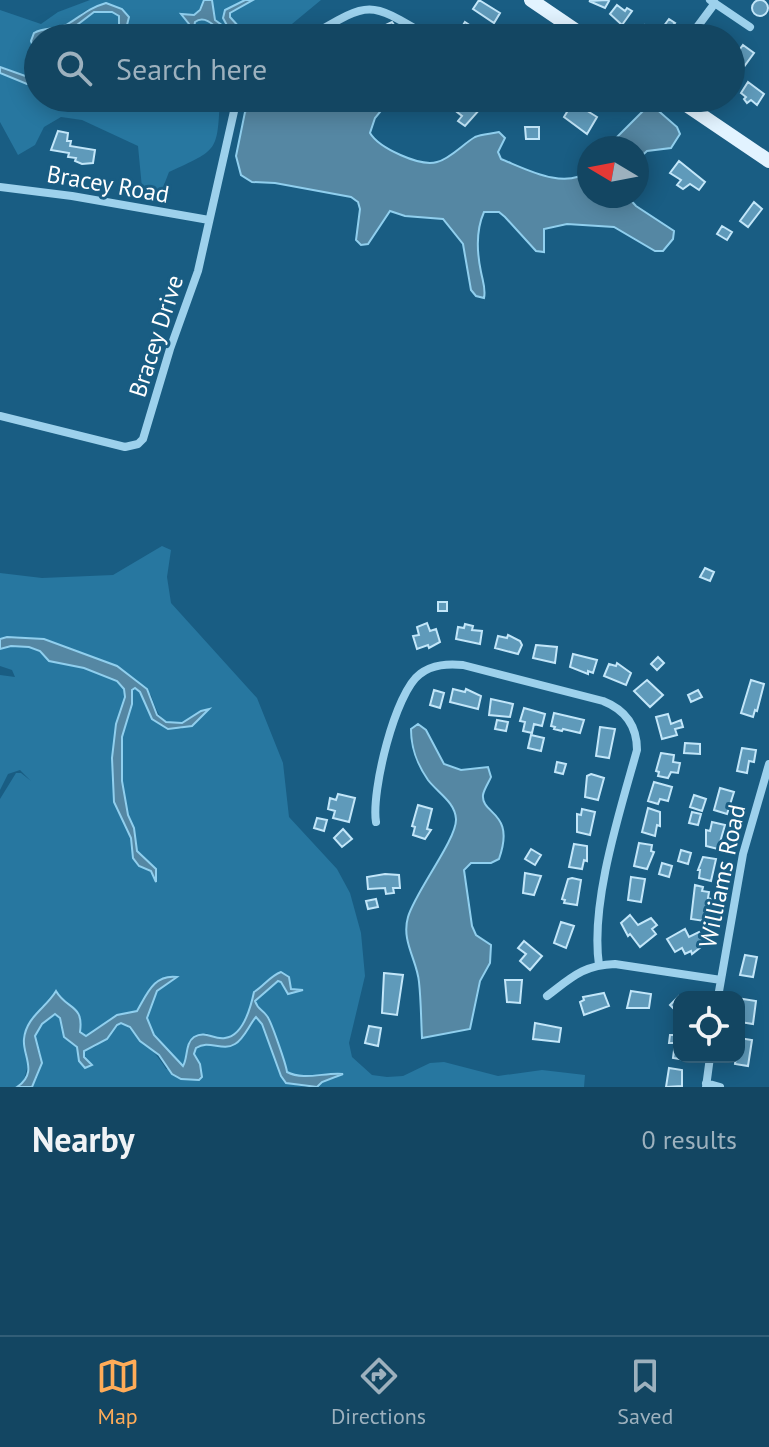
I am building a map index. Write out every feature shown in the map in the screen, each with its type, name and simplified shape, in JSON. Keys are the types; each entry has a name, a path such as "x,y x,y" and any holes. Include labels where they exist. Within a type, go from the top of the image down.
{"main road":[{"path":"531,0 556,24"},
{"path":"697,112 769,161"}],"street":[{"path":"327,24 354,5 373,1 390,6 413,24"},
{"path":"698,24 713,2 750,27"},
{"name":"Bracey Drive","path":"0,416 125,447 138,444 146,434 170,349 198,271 234,112"},
{"name":"Bracey Road","path":"0,187 209,220"},
{"path":"376,822 376,789 401,699 412,682 428,669 463,665 603,701 619,709 635,731 637,750 606,876 596,934 599,965"},
{"name":"Williams Road","path":"719,991 743,854 769,764"},
{"path":"547,996 578,972 599,965 615,964 721,980"},
{"path":"709,1063 706,1085 720,1087"}],"shaded area":[{"path":"90,0 204,0 191,24 127,24 122,9 88,9 67,24 41,24 58,12"},
{"path":"204,0 212,0 215,20 220,24 199,20 189,24 181,14 194,15"},
{"path":"212,0 245,0 225,10 229,24 215,20"},
{"path":"245,0 253,0 230,13 236,24 226,24 223,18 225,10"},
{"path":"253,0 321,0 292,24 233,24 230,13"},
{"path":"106,3 122,9 129,17 127,24 119,24 119,16 112,12 94,12 78,24 68,24"},
{"path":"0,10 41,24 24,24 24,75 0,66"},
{"path":"94,12 112,12 120,16 118,24 78,24"},
{"path":"200,18 212,24 195,24"},
{"path":"0,67 24,76 24,83 0,73"},
{"path":"0,73 24,83 24,112 219,112 212,147 198,158 169,172 162,190 142,188 138,146 82,120 61,117 44,127 35,145 18,155 0,122"},
{"path":"245,112 380,112 370,133 382,145 400,155 421,162 437,162 475,137 499,132 505,138 498,152 501,159 546,176 577,177 577,208 639,208 674,231 673,239 663,251 655,251 614,227 567,224 544,229 544,252 536,251 499,212 484,212 478,242 484,298 476,296 471,290 463,244 443,219 405,216 390,211 368,244 361,245 356,240 360,209 358,202 351,197 275,183 252,182 241,175 236,156"},
{"path":"642,112 660,112 677,127 680,134 671,148 649,151 649,136 618,136"},
{"path":"162,546 171,550 167,577 171,603 257,698 283,763 289,817 337,869 350,893 361,933 365,976 349,1043 352,1057 372,1075 387,1077 403,1076 430,1063 444,1062 498,1076 542,1070 585,1075 584,1087 317,1087 336,1078 331,1073 309,1077 287,1072 269,1020 255,1001 278,981 285,991 300,990 291,989 273,975 254,992 248,1012 237,1031 224,1038 206,1033 188,1045 183,1066 154,1035 147,1018 157,991 175,978 155,984 137,1011 117,1016 86,1036 80,1032 81,1020 56,992 41,1007 24,1044 29,1061 23,1083 17,1087 0,1087 0,799 16,773 31,781 20,770 8,774 0,790 0,675 15,677 12,670 0,666 0,649 29,647 40,651 49,661 84,668 117,681 124,689 112,758 114,802 131,838 133,858 139,866 151,871 155,881 156,869 137,851 122,781 122,737 132,704 132,689 140,692 152,719 181,729 201,711 183,723 169,724 159,714 151,695 98,664 38,639 0,639 0,573 42,578 113,575"},
{"path":"0,639 44,639 117,666 147,689 157,715 166,722 182,723 209,709 192,726 168,729 152,719 140,692 135,688 132,690 132,704 122,737 122,781 137,851 156,869 156,882 151,871 139,866 133,858 131,838 114,802 112,758 124,689 117,681 84,668 49,661 40,651 29,647 0,649"},
{"path":"418,724 426,730 444,764 461,770 488,767 491,777 483,795 484,802 497,816 503,832 499,859 491,863 471,863 464,870 472,926 476,935 491,945 490,963 480,981 470,1029 422,1038 419,982 406,926 412,906 450,839 456,819 449,803 428,780 418,762 411,729"},
{"path":"281,972 289,977 291,989 303,990 288,994 278,981 255,1001 269,1020 287,1072 300,1076 343,1074 317,1087 286,1083 262,1024 256,1017 235,1044 196,1048 194,1054 202,1077 199,1080 181,1079 172,1074 159,1055 140,1041 130,1027 121,1023 107,1039 84,1051 84,1057 92,1065 85,1068 79,1061 77,1047 64,1037 60,1018 55,1014 42,1024 35,1036 42,1063 32,1087 17,1087 27,1075 24,1039 28,1025 56,991 77,1012 80,1032 86,1036 117,1015 137,1011 157,982 177,977 157,991 147,1018 154,1035 183,1066 194,1037 202,1034 225,1038 237,1032 245,1020 254,992"},
{"path":"55,1014 60,1018 64,1037 77,1047 79,1061 84,1057 84,1051 95,1047 121,1023 145,1043 166,1069 200,1071 194,1054 196,1048 205,1044 224,1045 238,1041 256,1017 262,1024 281,1077 286,1083 305,1087 32,1087 41,1064 36,1035 44,1022"}],"building":[{"path":"479,0 500,13 494,23 473,9"},
{"path":"607,0 605,8 589,1"},
{"path":"760,0 768,8 760,16 752,8"},
{"path":"617,5 625,11 627,8 632,11 623,24 610,14"},
{"path":"745,46 754,53 745,65"},
{"path":"748,82 764,94 757,105 751,100 747,103 745,100"},
{"path":"457,112 477,112 465,126 458,121 462,116"},
{"path":"567,112 589,112 597,117 587,134 564,117"},
{"path":"525,127 539,127 539,139 526,139"},
{"path":"58,131 68,133 70,146 95,150 93,163 82,164 75,161 76,158 68,157 69,153 51,150"},
{"path":"679,161 705,182 699,190 690,184 683,189 677,185 681,180 670,173"},
{"path":"754,202 762,209 748,227 740,221"},
{"path":"722,226 732,232 727,240 717,234"},
{"path":"705,568 714,572 710,581 700,577"},
{"path":"438,602 447,602 447,611 438,611"},
{"path":"427,623 430,631 436,629 440,642 429,648 428,645 417,649 413,636 419,635 417,627"},
{"path":"465,624 473,626 472,630 482,631 480,644 456,639 458,627 464,628"},
{"path":"508,635 520,641 522,645 518,654 495,648 498,636 507,638"},
{"path":"536,645 557,647 555,663 533,658"},
{"path":"573,654 597,660 593,673 570,667"},
{"path":"658,657 664,663 657,670 651,664"},
{"path":"617,663 631,673 626,685 604,676 609,664 616,666"},
{"path":"647,680 663,695 650,707 634,691"},
{"path":"751,680 764,684 753,717 741,713"},
{"path":"453,689 465,692 466,689 481,696 478,709 450,702"},
{"path":"434,690 444,693 440,708 430,705"},
{"path":"698,690 702,697 691,702 688,695"},
{"path":"491,699 513,704 510,717 489,715"},
{"path":"524,708 545,714 542,726 534,724 532,733 523,731 525,722 520,721"},
{"path":"554,713 584,720 580,733 554,729 551,726"},
{"path":"668,714 671,724 681,720 683,727 675,729 677,735 662,739 656,717"},
{"path":"497,720 508,722 506,731 495,729"},
{"path":"600,727 615,729 609,758 596,756"},
{"path":"531,735 544,738 541,751 528,748"},
{"path":"685,743 700,744 700,754 684,753"},
{"path":"742,748 756,750 754,762 749,761 747,773 737,771"},
{"path":"661,753 674,755 673,762 680,763 678,773 671,772 668,778 658,776 659,772 656,771"},
{"path":"557,762 566,764 563,774 555,772"},
{"path":"591,774 604,778 598,800 585,797 587,776"},
{"path":"654,782 672,787 668,801 660,799 658,804 648,801"},
{"path":"720,788 734,792 727,814 714,810"},
{"path":"338,794 355,798 349,822 333,818 335,811 328,809 330,798 336,800"},
{"path":"694,795 706,799 702,811 690,807"},
{"path":"418,805 432,809 427,829 431,830 425,839 413,835 415,827 412,826"},
{"path":"648,808 660,812 660,826 657,825 655,836 642,832"},
{"path":"582,809 595,812 590,835 577,832 577,814 581,815"},
{"path":"692,812 701,814 698,825 689,823"},
{"path":"317,818 327,820 324,831 314,828"},
{"path":"712,822 725,825 718,849 706,846 706,830 710,831"},
{"path":"343,829 352,839 342,847 334,838"},
{"path":"639,843 652,845 651,851 654,852 647,869 634,866"},
{"path":"574,844 587,846 587,861 584,860 582,869 569,867"},
{"path":"531,849 541,855 535,865 525,859"},
{"path":"681,850 691,853 688,864 678,861"},
{"path":"703,857 716,859 711,881 699,878 698,870"},
{"path":"662,863 672,866 669,877 659,874"},
{"path":"525,873 541,876 534,895 523,893"},
{"path":"399,875 400,888 393,888 394,893 386,894 385,888 368,889 367,877"},
{"path":"631,877 645,879 641,902 628,900"},
{"path":"568,879 581,880 577,905 564,903 562,899"},
{"path":"695,885 709,892 708,898 711,899 704,921 691,919"},
{"path":"376,899 378,907 368,909 366,901"},
{"path":"630,915 638,925 651,918 657,925 652,929 656,934 640,947 630,934 628,936 621,923"},
{"path":"561,922 574,926 566,948 554,943"},
{"path":"685,929 689,937 699,932 706,943 692,954 691,951 685,954 682,948 675,952 667,939"},
{"path":"524,941 542,956 530,970 520,961 526,954 518,948"},
{"path":"745,955 757,957 753,977 740,975"},
{"path":"384,973 403,975 397,1015 382,1013"},
{"path":"505,980 522,980 520,1003 507,1002"},
{"path":"631,991 651,994 649,1008 627,1008"},
{"path":"604,993 609,1006 584,1015 580,1002 584,1000 583,997"},
{"path":"745,999 756,1001 753,1024 745,1023"},
{"path":"535,1023 561,1028 559,1042 533,1039"},
{"path":"369,1026 381,1028 378,1046 365,1043"},
{"path":"745,1039 752,1040 748,1066 735,1064 745,1063"},
{"path":"669,1068 682,1070 682,1086 666,1087"}]}
